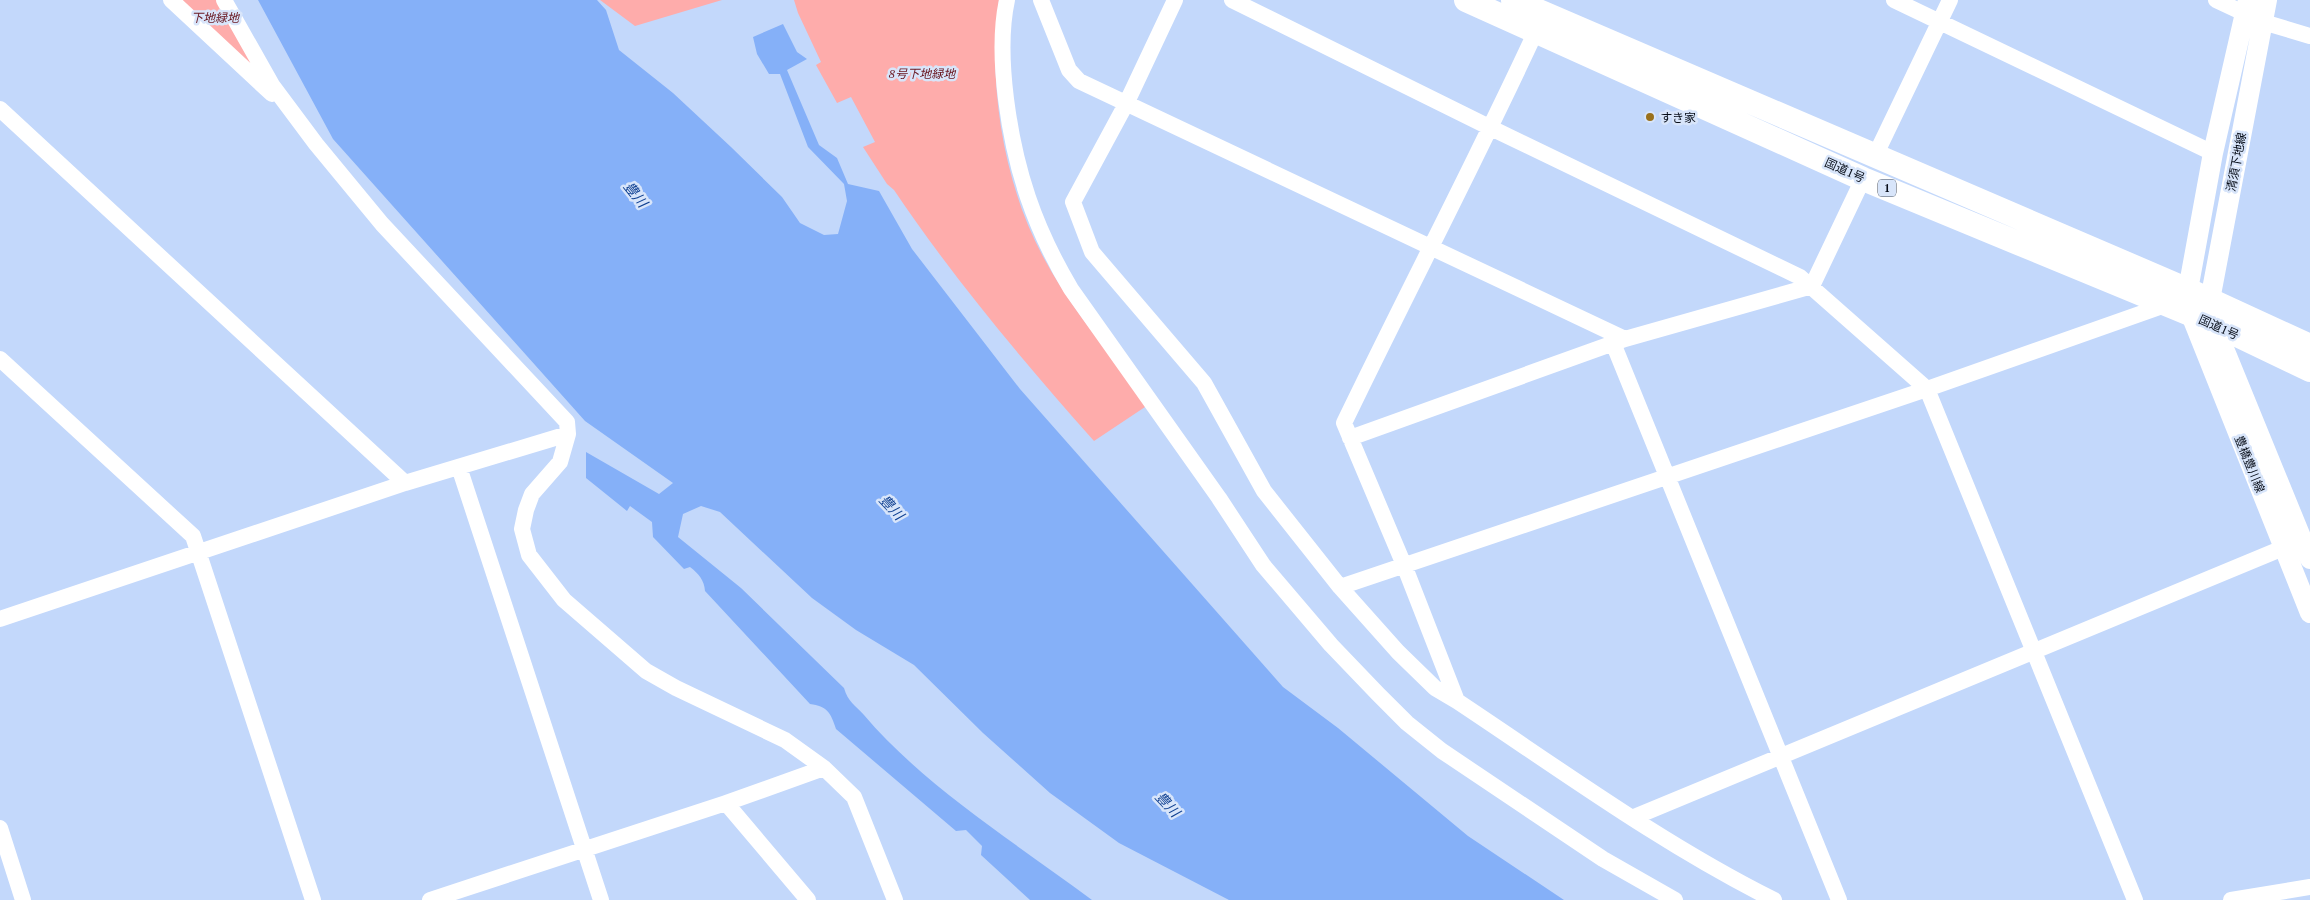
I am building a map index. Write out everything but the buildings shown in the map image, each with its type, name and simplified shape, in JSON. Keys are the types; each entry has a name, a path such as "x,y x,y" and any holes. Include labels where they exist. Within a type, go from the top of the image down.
{"highway":[{"name":"国道1号","path":"1466,0 1543,15 2188,290 2310,346"},
{"name":"国道1号","path":"1513,0 1863,178 2168,304 2310,370"}],"main road":[{"name":"清須下地線","path":"2190,314 2188,290 2213,153 2252,12 2267,0"},
{"name":"清須下地線","path":"2214,324 2210,300 2252,12"},
{"name":"豊橋豊川線","path":"2190,314 2310,612"},
{"name":"豊橋豊川線","path":"2214,324 2310,559"}],"street":[{"path":"171,0 295,116"},
{"path":"224,0 272,85 382,224 567,422 568,434 560,462 532,494 522,529 528,555 548,582 602,635 646,671 691,696 785,740 824,768 854,798 895,900"},
{"path":"1007,0 1002,48 1009,123 1019,172 1031,210 1049,252 1071,288 1219,498 1263,565 1331,645 1407,723 1442,751 1603,859 1675,900"},
{"path":"1041,0 1069,70 1079,81 1430,245 1619,341 1667,476 1839,900"},
{"path":"1175,0 1126,104 1073,202 1092,252 1204,383 1264,491 1340,587 1398,652 1434,688 1457,700 1632,818 1727,876 1774,900"},
{"path":"1232,0 1491,128 1800,276 1927,388 2135,900"},
{"path":"1894,0 2213,153"},
{"path":"1874,156 1950,0"},
{"path":"2216,0 2252,12 2310,36"},
{"path":"1457,700 1404,565 1344,423 1430,245 1491,128 1543,15"},
{"path":"0,109 405,483"},
{"path":"1350,438 1619,341 1812,286 1863,178"},
{"path":"1340,587 1927,388 2168,304"},
{"path":"0,359 193,536 313,900"},
{"path":"0,619 405,483 568,434"},
{"path":"459,467 601,900"},
{"path":"1632,818 2283,548"},
{"path":"430,900 726,803 824,768"},
{"path":"726,803 808,900"},
{"path":"0,828 23,900"},
{"path":"2231,900 2310,887"}],"green space":[{"name":"下地緑地","path":"173,0 224,0 272,85"},
{"path":"600,0 722,0 635,26"},
{"name":"8号下地緑地","path":"794,0 999,0 995,66 998,100 1002,135 1019,202 1031,233 1057,281 1148,405 1094,441 1067,411 990,319 941,256 894,190 887,184 863,147 875,142 851,97 837,103 816,65 821,62 798,13"}],"water":[{"name":"豊川","path":"258,0 597,0 606,10 619,50 673,93 731,147 782,197 800,223 824,235 838,234 847,201 844,184 808,147 780,74 769,74 757,54 753,37 783,24 797,52 807,59 787,70 819,145 837,158 848,184 879,191 912,249 1020,389 1283,687 1338,728 1468,836 1564,900 1229,900 1119,843 1050,793 983,733 914,665 856,630 812,598 720,512 701,506 683,514 678,537 741,588 844,688 852,703 914,766 972,813 1092,900 1030,900 981,855 982,846 966,830 956,831 836,729 828,711 821,706 810,704 705,591 701,577 690,567 684,569 653,537 652,522 630,506 627,511 586,478 586,452 659,494 673,483 585,421 333,139"}],"place":[{"name":"すき家","path":"1650,117"}]}
